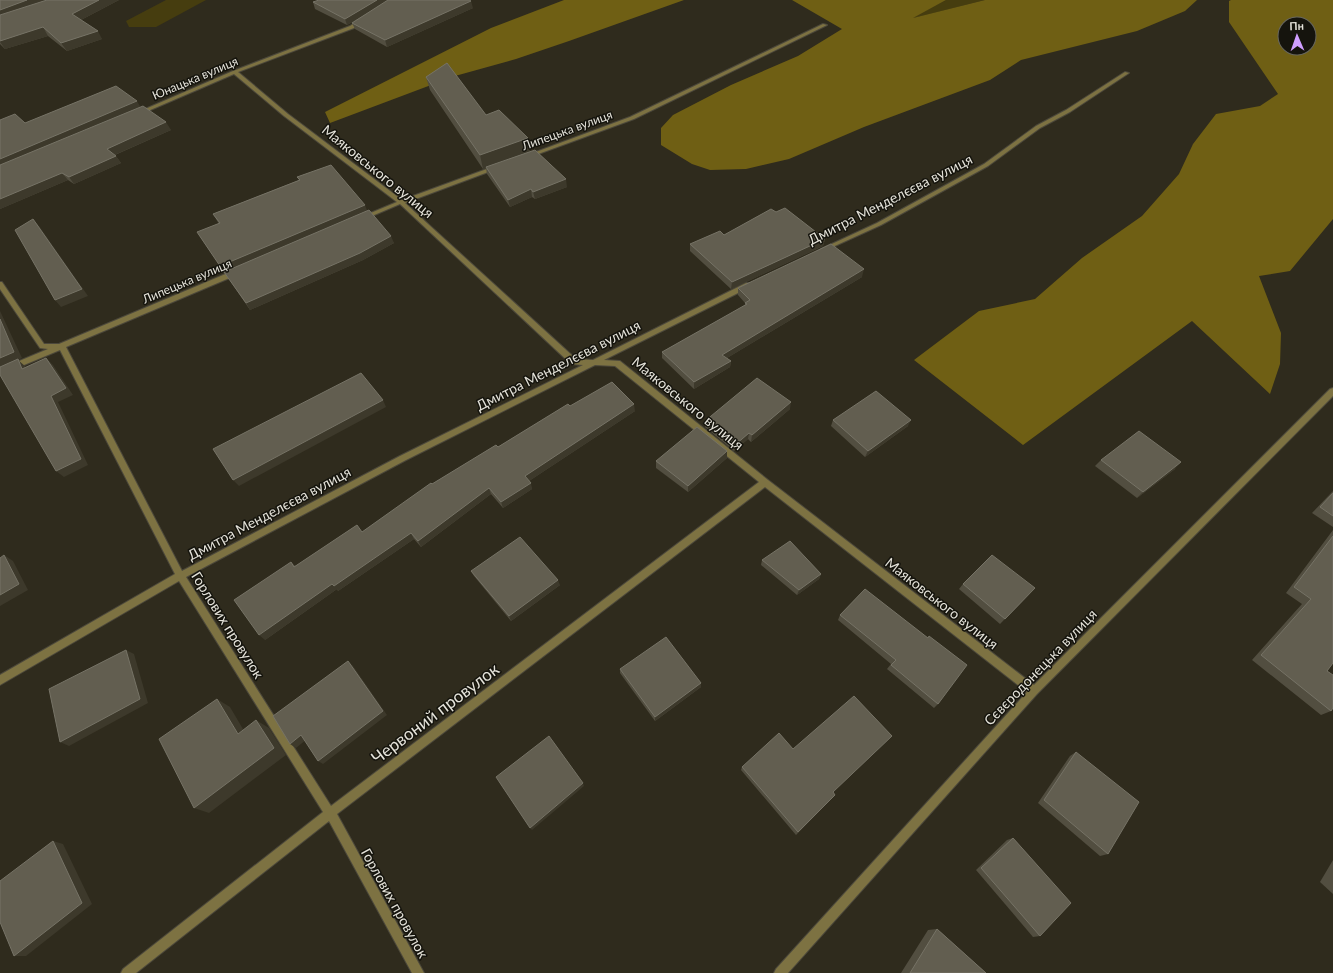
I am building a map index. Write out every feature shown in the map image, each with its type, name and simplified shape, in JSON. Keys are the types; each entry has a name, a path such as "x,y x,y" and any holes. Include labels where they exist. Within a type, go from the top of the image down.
{"street":[{"name":"Юнацька вулиця","path":"132,116 235,72 352,27 365,19"},
{"name":"Липецька вулиця","path":"520,159 632,118 825,25"},
{"name":"Маяковського вулиця","path":"235,72 286,115 400,202 574,362 617,363 766,482 1034,691"},
{"name":"Дмитра Менделєєва вулиця","path":"814,254 879,224 986,165 1038,127 1068,111 1127,73"},
{"path":"357,220 400,202 505,164"},
{"name":"Липецька вулиця","path":"0,372 242,270"},
{"name":"Дмитра Менделєєва вулиця","path":"0,680 180,576 403,458 756,281"},
{"path":"0,284 42,346 62,347"},
{"name":"Горлових провулок","path":"62,347 180,576 330,813 418,973"},
{"name":"Сєвєродонецька вулиця","path":"780,973 1034,691 1333,391"},
{"name":"Червоний провулок","path":"127,973 330,813 766,482"}],"shaded area":[{"path":"166,0 206,0 156,27 129,27 126,21"},
{"path":"564,0 684,0 516,59 455,76 330,123 325,112 491,28"},
{"path":"792,0 946,0 913,18 985,0 1197,0 1185,11 1137,31 1021,60 990,80 864,127 789,159 746,169 710,170 692,164 661,145 661,128 673,115 731,85 798,56 842,29"},
{"path":"946,0 985,0 910,19"},
{"path":"1231,0 1333,0 1333,219 1290,271 1259,276 1281,333 1280,364 1270,394 1192,321 1023,445 914,360 979,311 1035,299 1082,258 1142,216 1179,174 1193,144 1216,114 1260,106 1278,94 1229,22 1229,1"}],"building":[{"path":"0,0 27,0 0,10"},
{"path":"47,0 99,0 72,14 98,31 61,43 43,27 0,41 0,15"},
{"path":"319,0 377,0 345,19 313,2"},
{"path":"388,0 471,1 385,40 352,23"},
{"path":"447,63 486,115 499,110 528,138 480,155 426,77"},
{"path":"116,86 137,101 0,159 0,120 15,114 25,123"},
{"path":"143,106 166,122 107,149 116,156 69,177 62,173 0,199 0,165"},
{"path":"535,150 566,179 533,192 531,189 508,200 486,167"},
{"path":"331,165 365,205 220,266 197,232 220,223 213,214 300,180 297,177"},
{"path":"785,208 825,239 732,282 690,244 720,231 724,235 771,209 776,212"},
{"path":"369,210 391,236 360,253 246,303 224,272"},
{"path":"33,219 82,289 55,300 15,230"},
{"path":"831,244 864,269 722,355 731,361 694,382 662,352 747,304 745,303 750,300 738,288"},
{"path":"0,319 14,352 0,358"},
{"path":"46,358 66,388 51,396 81,459 56,471 0,375 0,367 18,359 22,369"},
{"path":"361,373 383,400 233,480 213,449"},
{"path":"757,378 791,402 752,435 749,433 735,445 705,421"},
{"path":"612,382 634,404 525,476 531,483 501,502 489,488 418,541 411,533 334,586 332,584 259,635 234,600 291,562 294,567 357,525 362,532 431,483 432,484 496,445 498,447 568,404 570,406"},
{"path":"876,391 911,420 868,451 833,420"},
{"path":"697,427 727,451 688,486 656,461"},
{"path":"1139,431 1181,462 1143,492 1101,460"},
{"path":"1333,493 1333,516 1320,507"},
{"path":"1333,536 1333,663 1327,671 1333,675 1333,708 1331,711 1261,655 1311,599 1294,587"},
{"path":"520,537 558,580 509,616 471,571"},
{"path":"790,541 821,574 799,590 762,560"},
{"path":"4,555 19,584 0,595 0,558"},
{"path":"992,555 1035,588 1005,619 963,584"},
{"path":"865,589 928,638 929,636 967,665 938,704 891,665 896,660 840,615"},
{"path":"666,637 701,683 655,717 620,669"},
{"path":"126,650 140,699 60,742 49,689"},
{"path":"348,661 383,711 318,761 301,735 290,744 273,716"},
{"path":"854,696 892,736 833,792 835,795 798,832 742,767 779,733 793,749"},
{"path":"217,699 238,734 256,720 274,748 194,808 159,739"},
{"path":"549,736 583,783 530,828 496,777"},
{"path":"1076,752 1139,802 1108,854 1044,800"},
{"path":"1013,838 1071,903 1040,936 981,868"},
{"path":"53,841 82,903 14,956 0,922 0,881"},
{"path":"937,929 986,973 910,973"}]}
